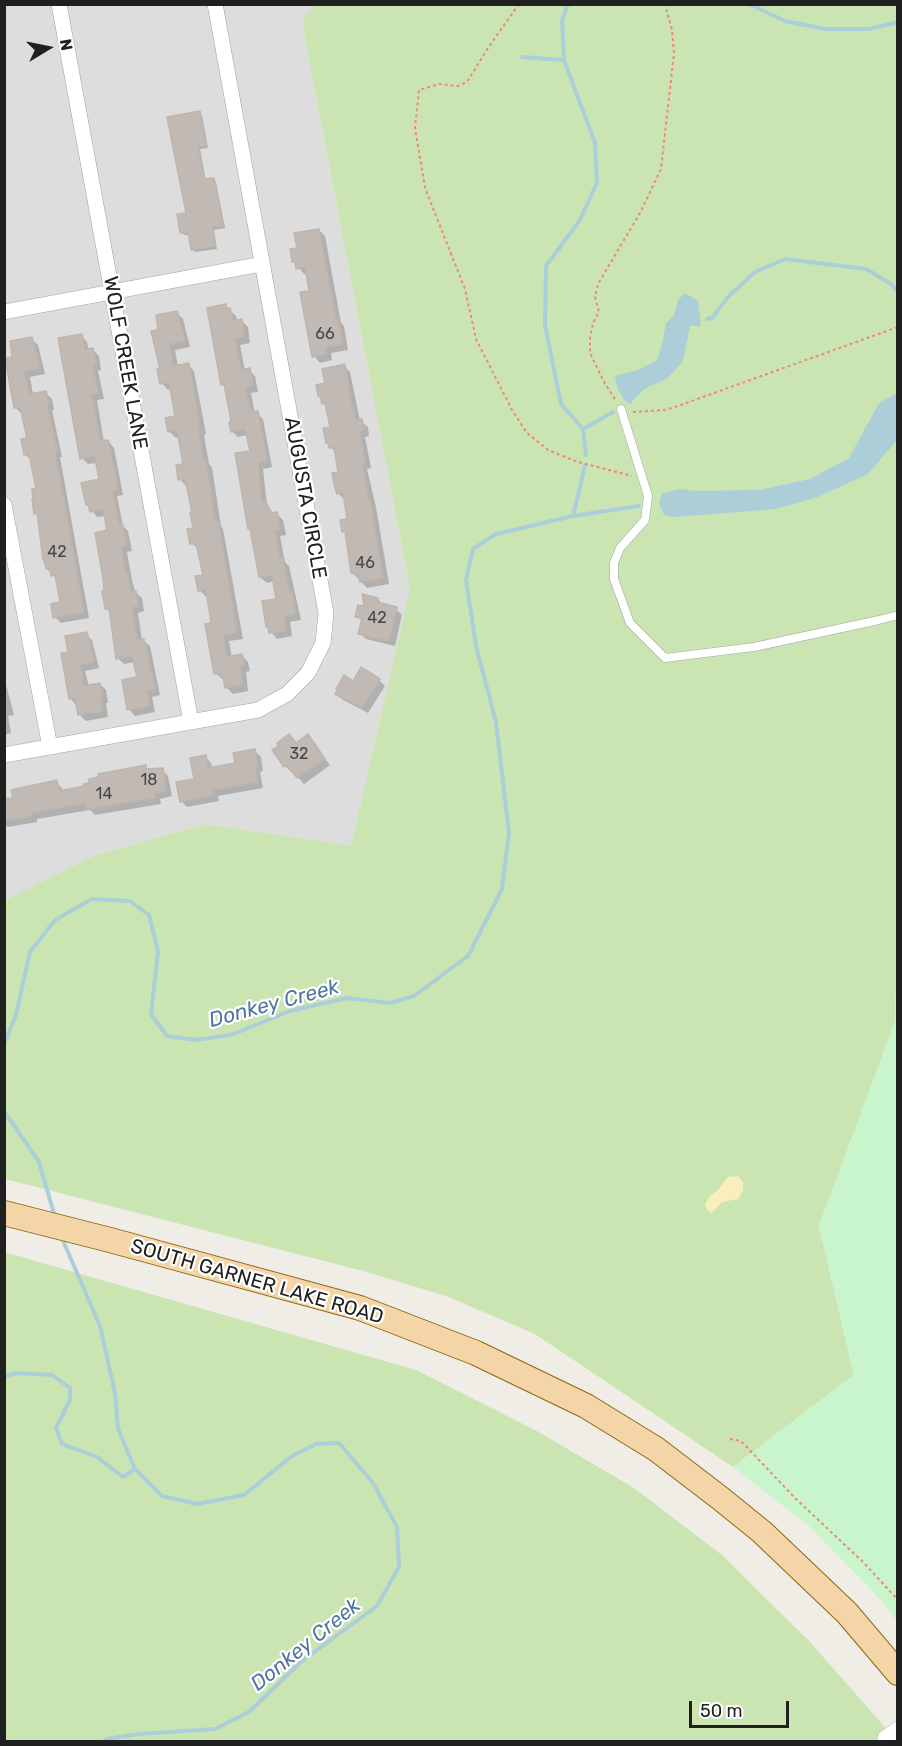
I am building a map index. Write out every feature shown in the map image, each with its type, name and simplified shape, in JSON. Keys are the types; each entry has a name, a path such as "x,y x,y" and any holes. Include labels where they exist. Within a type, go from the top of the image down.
{"main road":[{"name":"SOUTH GARNER LAKE ROAD","path":"10,1215 360,1308 476,1353 586,1406 656,1449 762,1532 847,1613 897,1673"}],"street":[{"name":"WOLF CREEK LANE","path":"59,4 191,722"},
{"name":"AUGUSTA CIRCLE","path":"4,755 258,710 287,694 308,673 323,643 326,613 215,4"},
{"path":"4,312 262,264"},
{"path":"4,505 50,747"}],"lane":[{"path":"621,409 648,496 645,520 620,548 614,563 614,579 630,623 665,658 754,647 897,615"}],"path":[{"path":"519,4 467,82 458,86 439,84 419,90 415,128 425,188 465,289 476,339 526,433 548,450 578,462 642,479"},
{"path":"665,4 672,30 674,53 661,169 640,213 598,284 595,297 599,312 592,323 590,338 590,353 621,409 634,413 675,407 897,327"},
{"path":"730,1439 741,1441 795,1498 863,1562 897,1600"}],"shaded area":[{"path":"5,5 313,5 302,23 410,589 351,847 205,824 93,856 5,901"}],"green space":[{"path":"313,5 897,5 898,928 895,1022 819,1226 854,1375 733,1467 535,1334 446,1296 363,1271 5,1179 4,901 93,856 205,824 351,846 410,589 302,23"},
{"path":"897,928 898,1621 878,1597 809,1526 733,1467 854,1375 819,1226 895,1022"},
{"path":"4,1252 416,1370 537,1431 634,1488 722,1555 811,1643 897,1741 5,1741"}],"sand":[{"path":"738,1176 743,1182 743,1191 738,1199 722,1202 712,1213 708,1211 705,1205 709,1197 728,1177"}],"water":[{"path":"685,293 698,301 701,326 690,326 683,361 668,378 644,389 630,404 624,400 618,389 615,376 638,370 657,360 666,323 674,316 678,300"},
{"path":"897,393 897,440 868,474 818,497 775,509 675,517 664,515 659,504 662,493 681,489 695,491 759,490 810,479 849,458 879,403"}],"building":[{"path":"200,111 206,146 198,147 204,179 214,178 223,226 212,227 215,246 191,250 188,232 180,233 177,214 186,213 167,117"},
{"path":"319,229 343,344 325,347 327,354 312,357 300,292 309,291 305,267 296,269 295,262 292,262 290,249 297,248 294,233"},
{"path":"226,304 227,309 230,308 233,321 242,319 244,337 235,339 241,370 250,368 253,386 245,387 250,409 253,412 258,411 267,461 258,463 262,502 266,502 271,513 277,512 280,529 275,530 280,559 283,558 295,614 284,616 286,631 269,633 266,627 262,601 276,599 272,575 259,577 235,453 250,451 245,429 231,432 224,384 221,385 207,308"},
{"path":"177,311 185,341 169,344 173,366 189,363 200,428 198,429 204,460 206,460 215,522 218,521 237,633 223,635 227,657 242,654 244,665 240,666 243,685 225,688 223,676 220,676 220,673 214,674 205,624 211,623 206,590 198,591 195,576 203,575 196,543 190,544 187,529 193,528 190,512 192,512 185,479 178,480 176,465 183,464 177,430 168,432 165,418 175,416 169,383 160,384 157,369 160,369 151,331 158,330 156,315"},
{"path":"82,334 85,350 93,348 96,365 93,365 98,393 92,394 100,441 108,440 118,489 112,490 119,524 122,523 127,545 121,546 126,574 128,574 131,592 136,591 139,606 132,607 137,640 144,639 155,689 147,691 150,706 127,710 122,680 137,677 132,656 116,659 109,608 105,609 102,591 104,591 103,578 95,533 107,530 103,509 90,512 81,483 99,479 94,456 80,459 58,338"},
{"path":"32,337 40,368 24,371 29,394 46,391 84,612 53,618 51,604 60,602 55,575 51,576 50,568 46,569 43,560 37,513 34,514 32,499 32,489 36,488 29,454 24,455 21,439 27,438 20,407 14,408 5,358 12,357 10,341"},
{"path":"345,364 352,407 356,420 362,419 364,430 360,431 365,463 362,463 383,578 360,582 358,574 351,573 345,532 342,532 340,520 347,519 343,493 337,494 335,488 332,473 338,472 334,447 329,448 326,443 323,428 330,427 325,403 322,404 318,396 316,385 325,383 322,369"},
{"path":"362,594 378,598 377,602 397,607 389,641 358,634 362,618 355,617 358,605 364,606"},
{"path":"87,632 94,662 80,665 84,686 100,683 103,711 78,715 75,698 69,699 61,653 68,652 65,636"},
{"path":"361,667 380,679 362,708 335,694 344,675 353,681"},
{"path":"289,734 296,743 308,734 325,759 297,778 287,765 284,767 272,750"},
{"path":"255,749 258,766 255,766 257,782 212,790 213,795 180,802 176,782 194,779 190,758 206,755 208,768 235,763 233,753"},
{"path":"146,765 146,769 163,768 166,791 154,793 155,798 87,809 86,803 31,813 32,816 4,821 4,799 13,798 11,790 57,780 59,791 84,786 83,784 89,783 89,779 99,777 98,774"}],"waterway":[{"name":"Donkey Creek","path":"568,4 562,20 564,60 595,143 597,183 580,220 546,266 545,325 561,404 583,429 613,412"},
{"name":"Donkey Creek","path":"749,4 785,21 825,29 869,29 898,22"},
{"path":"522,57 564,60"},
{"name":"Donkey Creek","path":"707,319 712,318 728,297 755,272 785,259 866,269 891,284 898,292"},
{"name":"Donkey Creek","path":"583,429 586,455"},
{"name":"Donkey Creek","path":"4,1044 16,1015 30,952 55,920 92,899 130,901 149,915 158,952 151,1014 167,1036 195,1040 231,1035 290,1011 347,998 390,1003 414,996 468,956 502,889 509,833 496,722 476,646 466,580 473,549 496,534 573,516 585,466"},
{"name":"Donkey Creek","path":"573,516 639,506"},
{"name":"Donkey Creek","path":"4,1111 39,1162 55,1217"},
{"name":"Donkey Creek","path":"61,1236 100,1326 115,1393 118,1429 135,1469 162,1496 197,1504 244,1495 292,1456 316,1444 339,1443 373,1483 397,1527 399,1567 377,1606 302,1661 249,1712 215,1729 139,1734 107,1739 103,1742"},
{"path":"4,1376 18,1373 52,1375 70,1388 70,1400 56,1428 62,1444 97,1457 123,1477 135,1469"}]}
